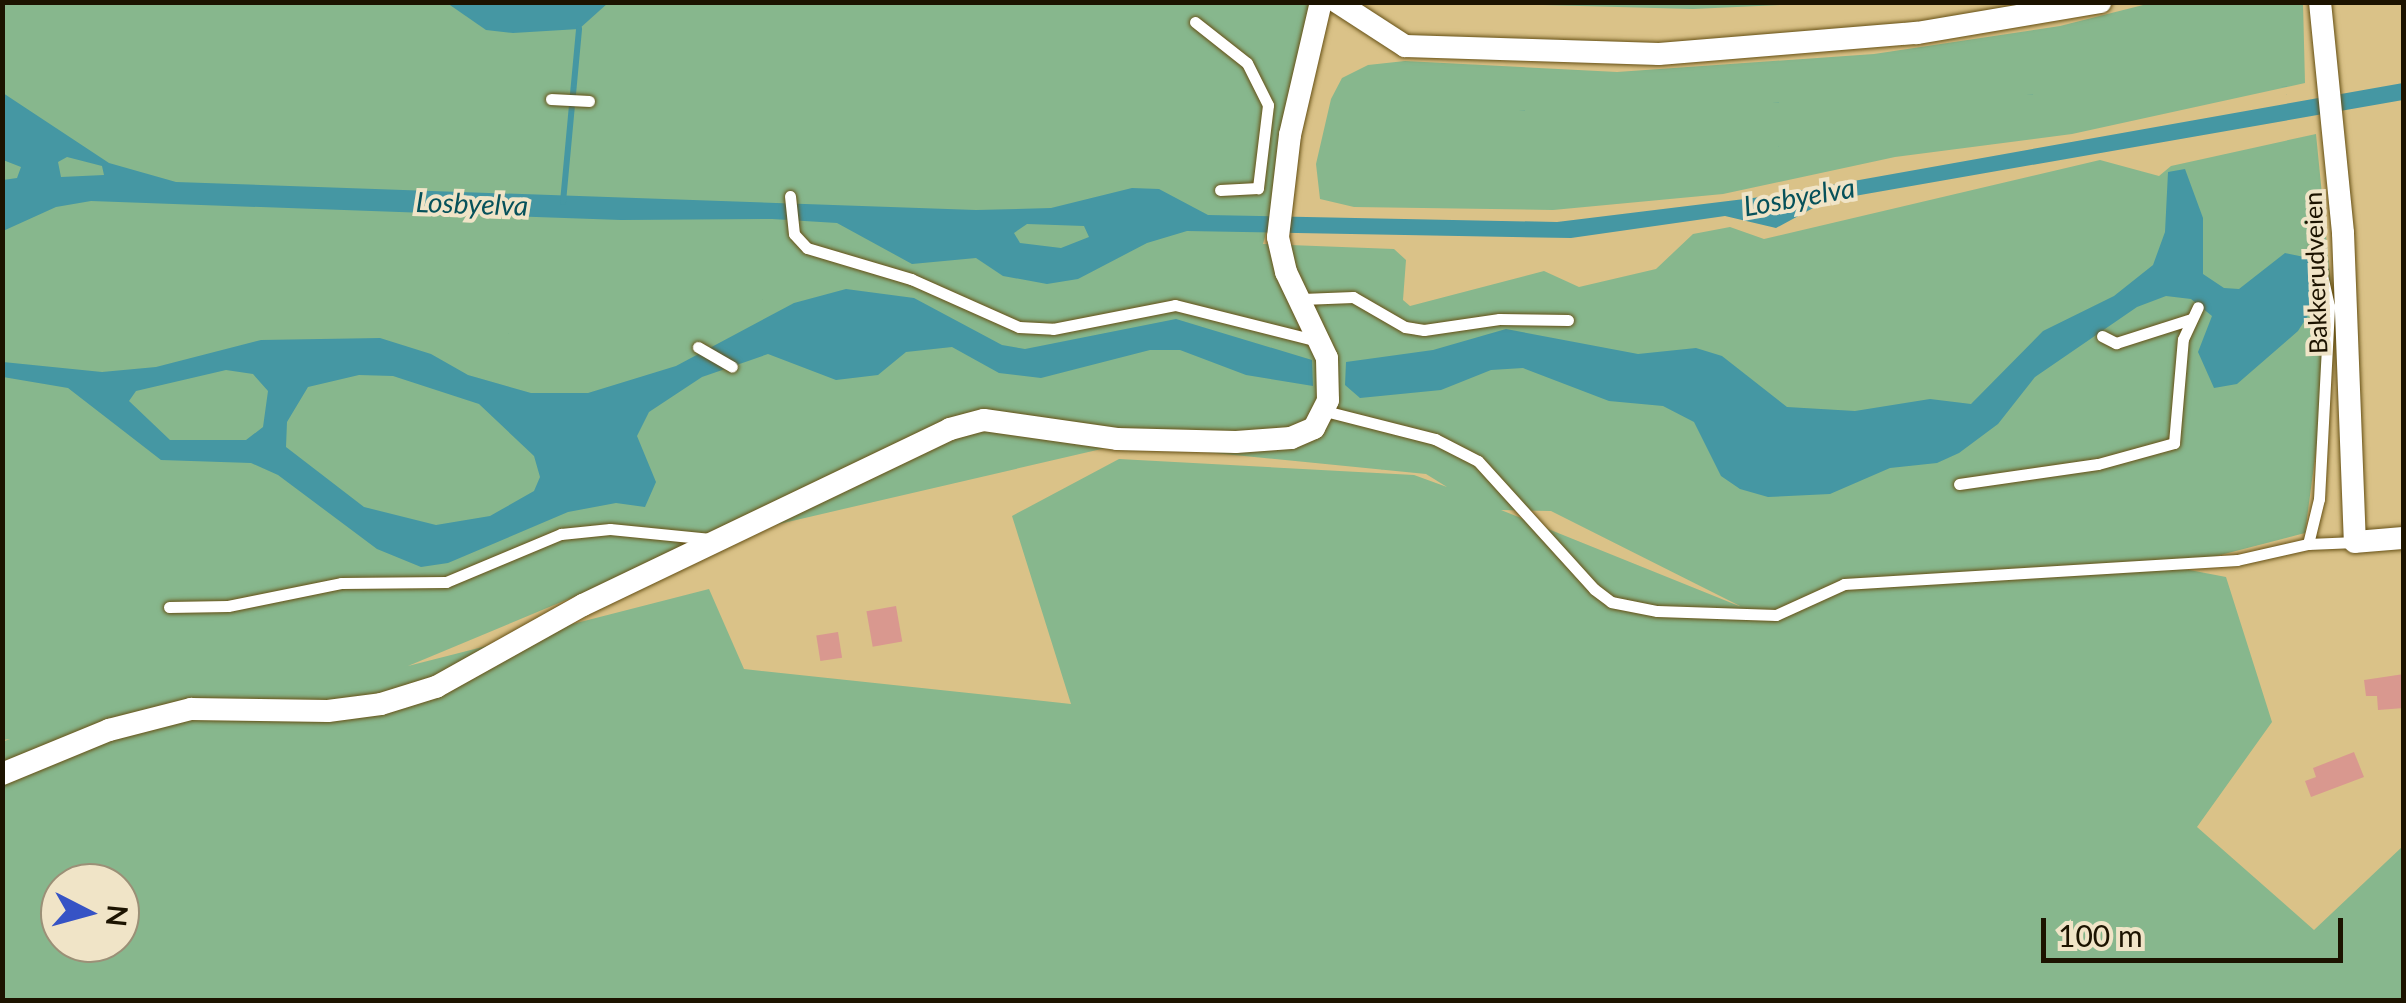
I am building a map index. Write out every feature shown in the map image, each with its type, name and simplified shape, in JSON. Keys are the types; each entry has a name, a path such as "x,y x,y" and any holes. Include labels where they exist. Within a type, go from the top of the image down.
{"street":[{"path":"2,774 109,730 190,709 328,711 381,704 436,687 715,540 915,442 984,420 1117,439 1236,442 1292,438 1314,428 1326,411 1329,374 1322,340 1286,272 1278,237 1281,194 1321,2"},
{"path":"1337,2 1405,46 1641,54 1782,48 2100,2"},
{"name":"Bakkerudveien","path":"2320,2 2343,233 2354,542"},
{"path":"2354,542 2404,538"}],"lane":[{"path":"1195,22 1227,42 1263,87 1268,128 1258,188"},
{"path":"551,99 589,102"},
{"path":"1220,190 1258,188 1281,194"},
{"path":"790,196 792,228 807,248 911,279 1019,327 1054,328 1176,305 1298,340 1322,340"},
{"path":"2308,544 2319,499 2328,325 2328,288 2316,249"},
{"path":"1302,299 1353,298 1404,327 1424,330 1499,319 1568,320"},
{"path":"1959,484 2098,464 2174,443 2191,319 2198,307"},
{"path":"2102,336 2116,343 2191,319"},
{"path":"698,347 732,366"},
{"path":"1326,411 1435,439 1478,461 1594,589 1611,602 1657,611 1776,615 1844,584 2237,560 2308,544 2354,542"},
{"path":"169,608 228,606 341,583 446,582 560,534 610,529 715,540"}],"green space":[{"path":"1465,2 1822,3 1693,9"},
{"path":"2155,2 2303,3 2305,83 2072,134 1895,157 1723,194 1553,210 1354,207 1320,199 1316,164 1331,99 1342,78 1368,65 1405,61 1617,72 1874,54 2060,26"},
{"path":"2,3 1329,3 1263,244 1394,249 1406,260 1403,300 1410,306 1544,271 1579,287 1656,269 1693,234 1730,227 1764,239 2100,160 2159,176 2171,166 2316,134 2334,316 2305,533 2174,567 2226,577 2272,722 2197,827 2314,930 2403,846 2403,1000 3,1000 2,742 10,739 3,740","holes":["1123,444 1426,474 1447,487 1414,475 1119,459 1012,516 1071,704 744,669 709,589 408,666 710,540","1501,510 1551,511 1740,606"]}],"water":[{"path":"447,3 608,3 579,29 513,33 486,30"},
{"name":"Losbyelva","path":"2403,83 2403,100 1826,201 1776,228 1725,216 1571,238 1187,231 1147,243 1078,279 1047,284 1003,276 976,258 912,264 837,223 772,219 621,220 91,201 56,207 3,231 3,180 17,178 21,167 3,160 3,93 109,163 176,182 976,210 1051,208 1132,188 1159,189 1208,215 1557,222 1769,196","holes":["67,157 102,166 104,175 61,177 58,162","1027,224 1084,226 1089,237 1061,248 1020,243 1014,233"]},
{"path":"2185,169 2203,218 2203,274 2224,288 2239,289 2285,253 2309,258 2318,300 2298,331 2237,384 2214,388 2198,352 2212,316 2191,299 2166,296 2137,307 2035,377 1998,424 1959,453 1937,463 1890,468 1830,494 1768,497 1740,489 1721,476 1694,422 1663,406 1609,401 1523,368 1491,370 1441,390 1360,398 1345,385 1346,362 1433,350 1506,329 1638,354 1696,348 1722,356 1787,407 1855,411 1930,399 1971,404 2043,331 2114,296 2153,265 2165,232 2168,172"},
{"path":"846,289 914,298 1002,345 1025,349 1176,319 1312,360 1313,386 1246,375 1180,350 1150,350 1041,378 999,373 952,347 906,352 878,375 836,380 768,354 702,377 649,412 637,436 656,482 645,507 616,503 568,512 448,563 421,567 377,549 278,475 251,463 161,460 68,388 3,377 3,362 102,372 156,367 261,340 380,338 431,354 468,375 531,393 588,393 676,366 794,303","holes":["226,370 253,374 268,391 263,427 246,440 170,440 129,401 136,391","359,375 393,376 479,404 534,456 540,477 534,491 490,516 436,525 364,507 286,447 287,422 308,387"]}],"building":[{"path":"896,606 902,641 873,647 866,611"},
{"path":"838,632 842,658 820,661 816,635"},
{"path":"2404,674 2404,708 2378,710 2377,696 2366,696 2364,680"},
{"path":"2354,752 2364,777 2311,797 2305,781 2316,777 2313,768"}],"waterway":[{"path":"563,202 579,29"}]}
